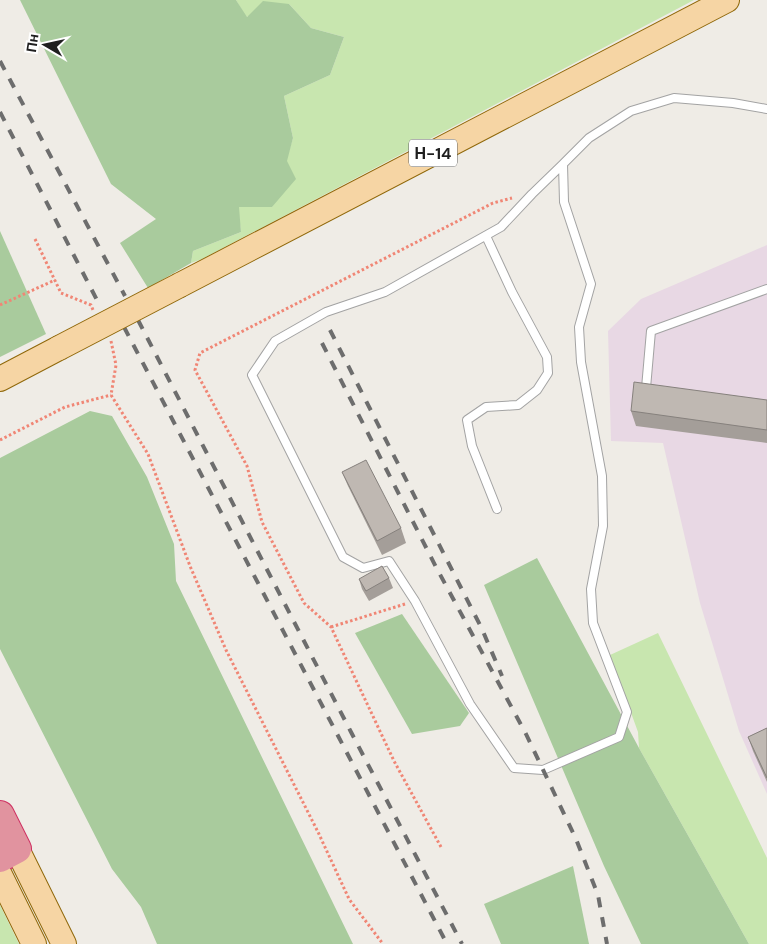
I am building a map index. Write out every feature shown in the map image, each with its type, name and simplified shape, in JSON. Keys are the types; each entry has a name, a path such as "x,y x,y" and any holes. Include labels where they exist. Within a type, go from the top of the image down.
{"main road":[{"name":"Н-14","path":"0,379 727,0"},
{"path":"5,837 64,944"},
{"path":"0,875 34,944"}],"lane":[{"path":"563,164 564,202 591,284 579,327 581,362 602,476 603,526 591,589 593,623 627,712 618,737 544,770 514,768 470,704 415,601 389,561 363,568 343,557 252,375 276,341 326,312 385,292 501,227 588,138 631,111 674,98 733,103 767,109"},
{"path":"486,236 512,292 547,357 548,373 537,390 518,405 486,407 467,420 472,446 497,509"},
{"path":"655,389 646,388 651,331 767,290"}],"path":[{"path":"441,846 394,761 331,627 304,602 262,522 247,466 194,370 200,353 493,203 532,194"},
{"path":"35,239 61,293 91,305 96,314"},
{"path":"0,305 55,280"},
{"path":"111,340 116,365 111,394 148,454 190,566 226,650 318,832 349,899 383,944"},
{"path":"0,440 64,407 111,394"},
{"path":"331,627 415,601"}],"shaded area":[{"path":"767,245 767,794 739,731 700,603 663,443 611,441 608,331 641,299"}],"green space":[{"path":"20,0 236,0 247,17 263,1 289,4 311,28 344,37 330,75 284,96 293,138 287,161 296,179 272,207 239,207 241,232 193,251 191,263 148,288 120,243 156,219 111,184"},
{"path":"236,0 694,0 202,259 191,263 193,251 241,232 238,207 272,207 293,138 284,96 330,75 344,37 311,28 289,4 246,17"},
{"path":"0,231 46,334 0,357"},
{"path":"90,411 112,416 147,477 174,544 176,581 353,944 157,944 141,907 112,869 0,649 0,458"},
{"path":"537,558 639,748 749,944 641,944 604,866 484,585"},
{"path":"402,614 469,713 460,726 412,734 355,633"},
{"path":"658,633 767,858 767,944 749,944 639,748 638,732 610,655"},
{"path":"573,866 589,944 501,944 484,904"},
{"path":"0,905 19,944 0,944"}],"building":[{"path":"634,382 767,400 767,430 631,411"},
{"path":"366,460 401,528 377,541 342,472"},
{"path":"382,566 389,578 366,591 359,579"},
{"path":"767,728 767,778 748,737"}],"railway":[{"path":"0,61 125,296"},
{"path":"0,112 99,304"},
{"path":"138,320 462,944"},
{"path":"124,327 447,944"},
{"path":"330,330 482,629 502,676"},
{"path":"322,343 436,567 526,734 576,839 598,895 607,944"}]}
